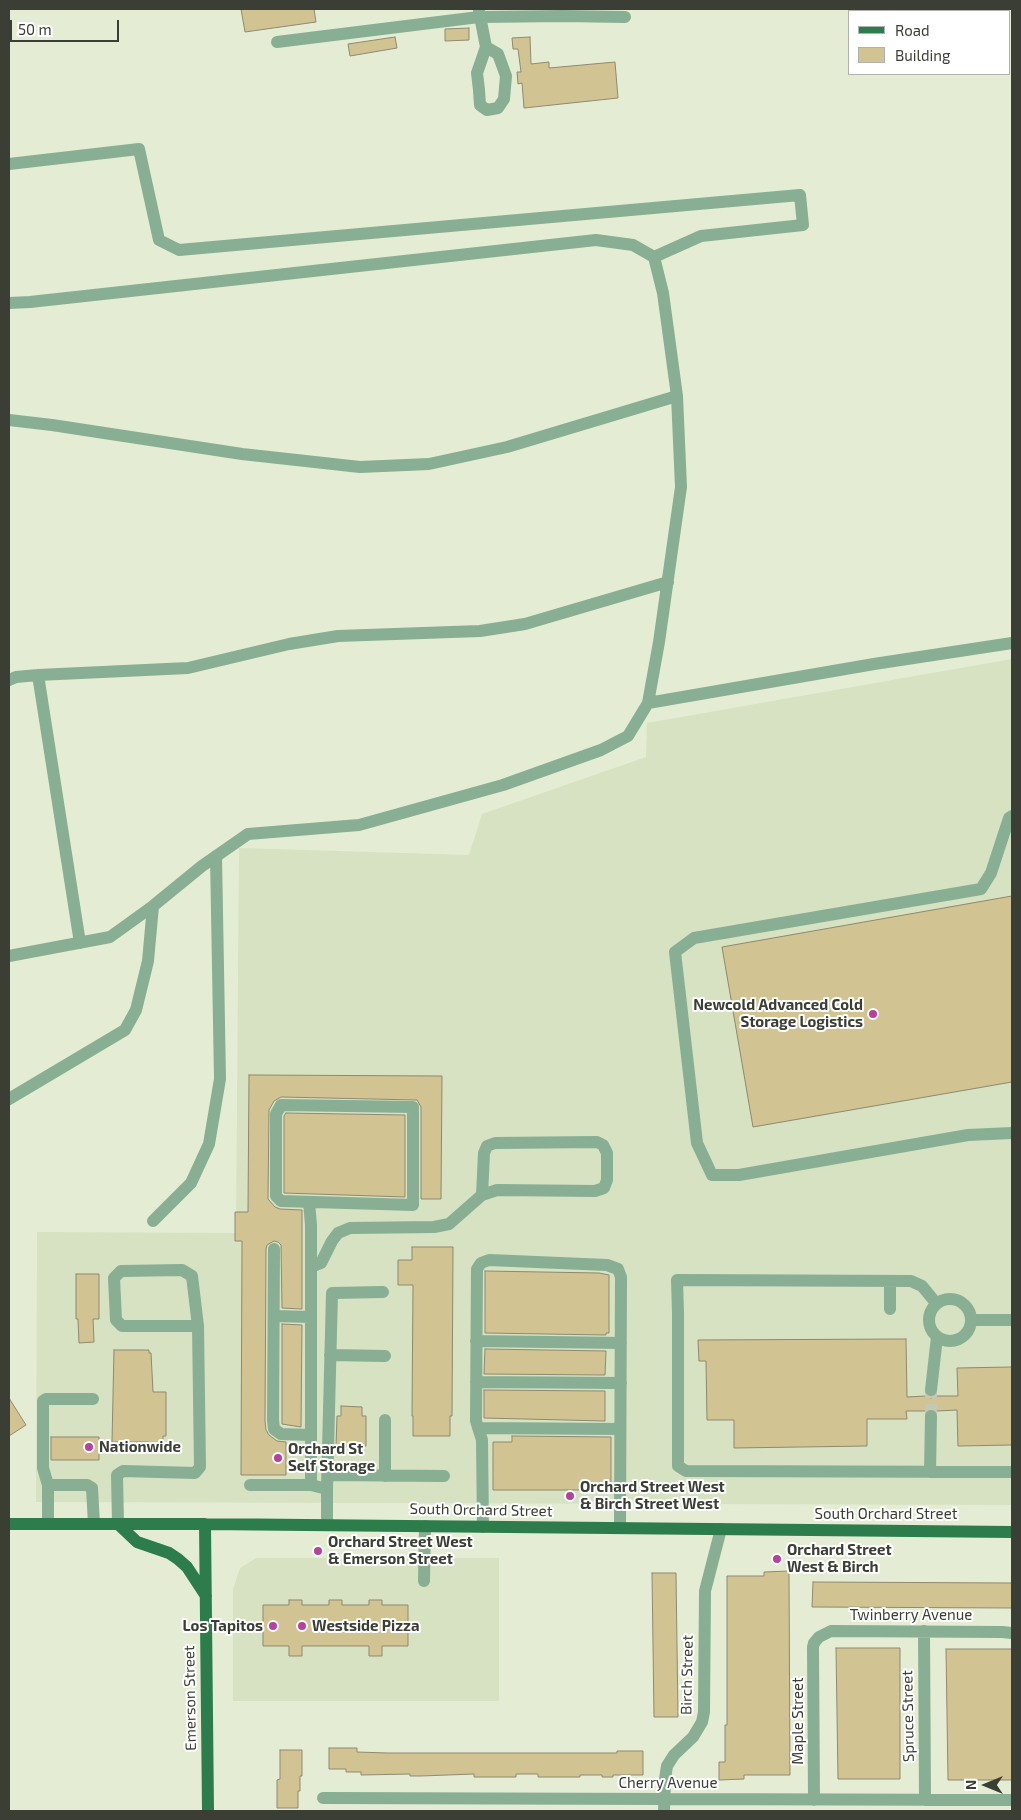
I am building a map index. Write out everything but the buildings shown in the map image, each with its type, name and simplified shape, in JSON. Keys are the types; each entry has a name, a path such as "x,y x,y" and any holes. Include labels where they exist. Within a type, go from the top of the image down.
{"main road":[{"name":"South Orchard Street","path":"9,1524 205,1524 1012,1532"},
{"path":"118,1524 137,1542 169,1553 178,1559 187,1567 206,1596"},
{"name":"Emerson Street","path":"205,1524 208,1811"}],"street":[{"path":"277,42 479,13 625,18"},
{"path":"479,13 486,47"},
{"path":"9,164 139,149 159,240 179,250 800,196 804,225 701,236 654,257"},
{"path":"9,303 596,240 633,245 654,257 663,293 678,396 681,487 648,703 628,736 600,750 503,785 359,825 248,834 216,856 110,937 9,956"},
{"path":"9,420 242,454 360,467 429,464 507,447 678,396"},
{"path":"9,680 16,677 38,675 188,668 289,644 338,636 480,631 525,624 668,582"},
{"path":"648,703 874,664 1012,643"},
{"path":"38,675 80,944"},
{"path":"1012,816 1009,818 991,873 981,889 694,938 675,952 697,1143 712,1175 739,1175 968,1135 1012,1133"},
{"path":"153,1221 190,1184 209,1144 220,1079 216,856"},
{"path":"9,1098 125,1030 136,1010 148,961 153,906"},
{"path":"281,1105 413,1107 413,1205 310,1202 281,1201 276,1196 276,1114 281,1105"},
{"path":"311,1268 321,1262 338,1233 350,1228 434,1227 448,1224 482,1195 497,1190 595,1191 604,1188 607,1180 607,1153 603,1145 597,1142 495,1143 487,1146 484,1153 482,1195"},
{"path":"310,1202 311,1486"},
{"path":"274,1249 274,1429 281,1434 310,1435"},
{"path":"482,1527 482,1440 476,1421 477,1270 481,1263 489,1260 607,1266 618,1269 621,1277 620,1528"},
{"path":"118,1524 117,1475 122,1471 195,1473 200,1467 198,1326 192,1276 182,1270 121,1271 114,1278 116,1320 122,1326 198,1326"},
{"path":"936,1303 922,1286 911,1281 677,1280 678,1466 686,1471 1012,1472"},
{"path":"890,1282 890,1309"},
{"path":"327,1525 332,1294 383,1292"},
{"path":"947,1298 959,1300 968,1308 972,1320 968,1332 963,1337 950,1341 937,1337 928,1320 936,1303 947,1298"},
{"path":"274,1316 311,1317"},
{"path":"972,1320 1012,1320"},
{"path":"931,1390 937,1337"},
{"path":"476,1341 621,1343"},
{"path":"330,1356 385,1356"},
{"path":"476,1382 621,1383"},
{"path":"48,1524 48,1486 43,1468 43,1401 46,1399 93,1399"},
{"path":"930,1472 931,1416"},
{"path":"385,1420 386,1476"},
{"path":"478,1428 620,1429"},
{"path":"328,1475 444,1476"},
{"path":"48,1486 87,1485 92,1488 94,1524"},
{"path":"250,1485 311,1486 327,1489"},
{"path":"424,1581 425,1526"},
{"name":"Birch Street","path":"664,1805 667,1766 674,1755 699,1730 702,1722 704,1712 705,1591 721,1529"},
{"name":"Twinberry Avenue","path":"814,1643 824,1633 831,1631 1012,1633"},
{"name":"Spruce Street","path":"924,1632 925,1800"},
{"name":"Maple Street","path":"814,1643 814,1800"},
{"name":"Cherry Avenue","path":"323,1798 428,1798 664,1805 814,1800 1012,1800"},
{"path":"428,1798 428,1811"}],"shaded area":[{"path":"1012,659 1012,1505 36,1502 37,1232 236,1233 239,848 469,855 482,814 646,757 647,723"},
{"path":"256,1558 499,1558 499,1701 233,1701 233,1589 240,1568"}],"tunnel":[{"path":"931,1390 931,1416"}],"place":[{"name":"Newcold Advanced Cold Storage Logistics","path":"873,1014"},
{"name":"Nationwide","path":"89,1447"},
{"name":"Orchard St Self Storage","path":"278,1458"},
{"name":"Orchard Street West & Birch Street West","path":"570,1496"},
{"name":"Orchard Street West & Emerson Street","path":"318,1551"},
{"name":"Orchard Street West & Birch","path":"777,1559"},
{"name":"Los Tapitos","path":"273,1626"},
{"name":"Westside Pizza","path":"302,1626"}]}
